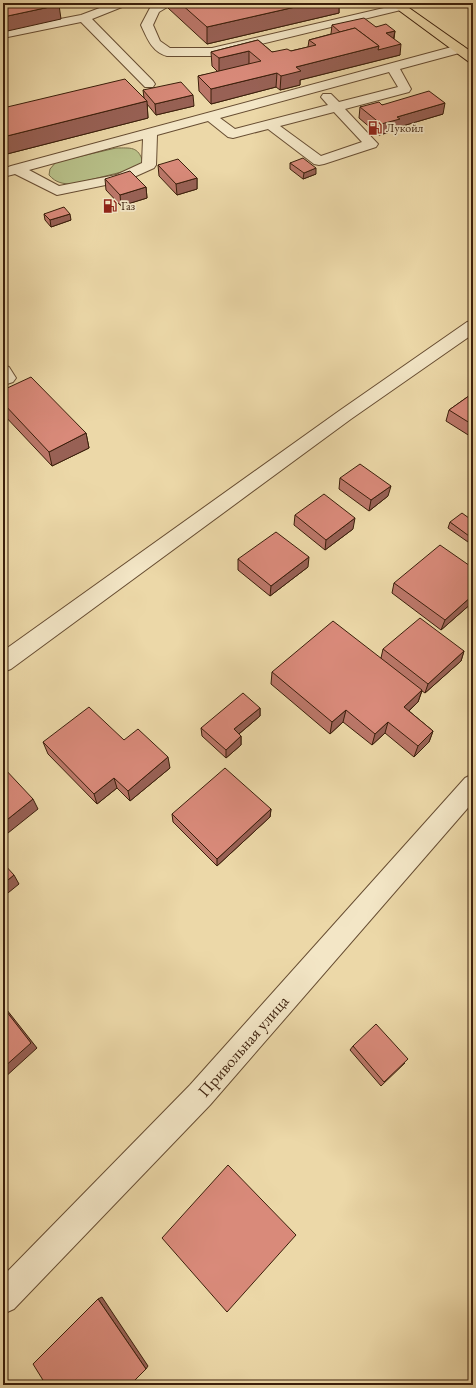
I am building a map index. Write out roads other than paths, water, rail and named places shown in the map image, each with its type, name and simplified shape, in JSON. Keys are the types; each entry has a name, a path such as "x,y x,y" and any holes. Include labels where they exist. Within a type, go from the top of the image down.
{"main road":[{"path":"398,5 473,59"}],"street":[{"path":"3,34 84,18 123,3"},
{"path":"168,3 154,10 147,25 155,43 167,52 212,52 398,5"},
{"path":"84,18 149,84"},
{"path":"10,171 459,49"},
{"path":"211,116 233,134 405,89 393,67"},
{"path":"270,124 319,161 371,144 337,106 318,88"},
{"path":"10,171 57,191 120,178 150,166 150,133"},
{"path":"3,662 345,415 473,326"},
{"name":"Привольная улица","path":"3,1298 200,1095 473,785"}],"place":[{"name":"Лукойл","path":"375,128"},
{"name":"Газ","path":"110,206"}]}
